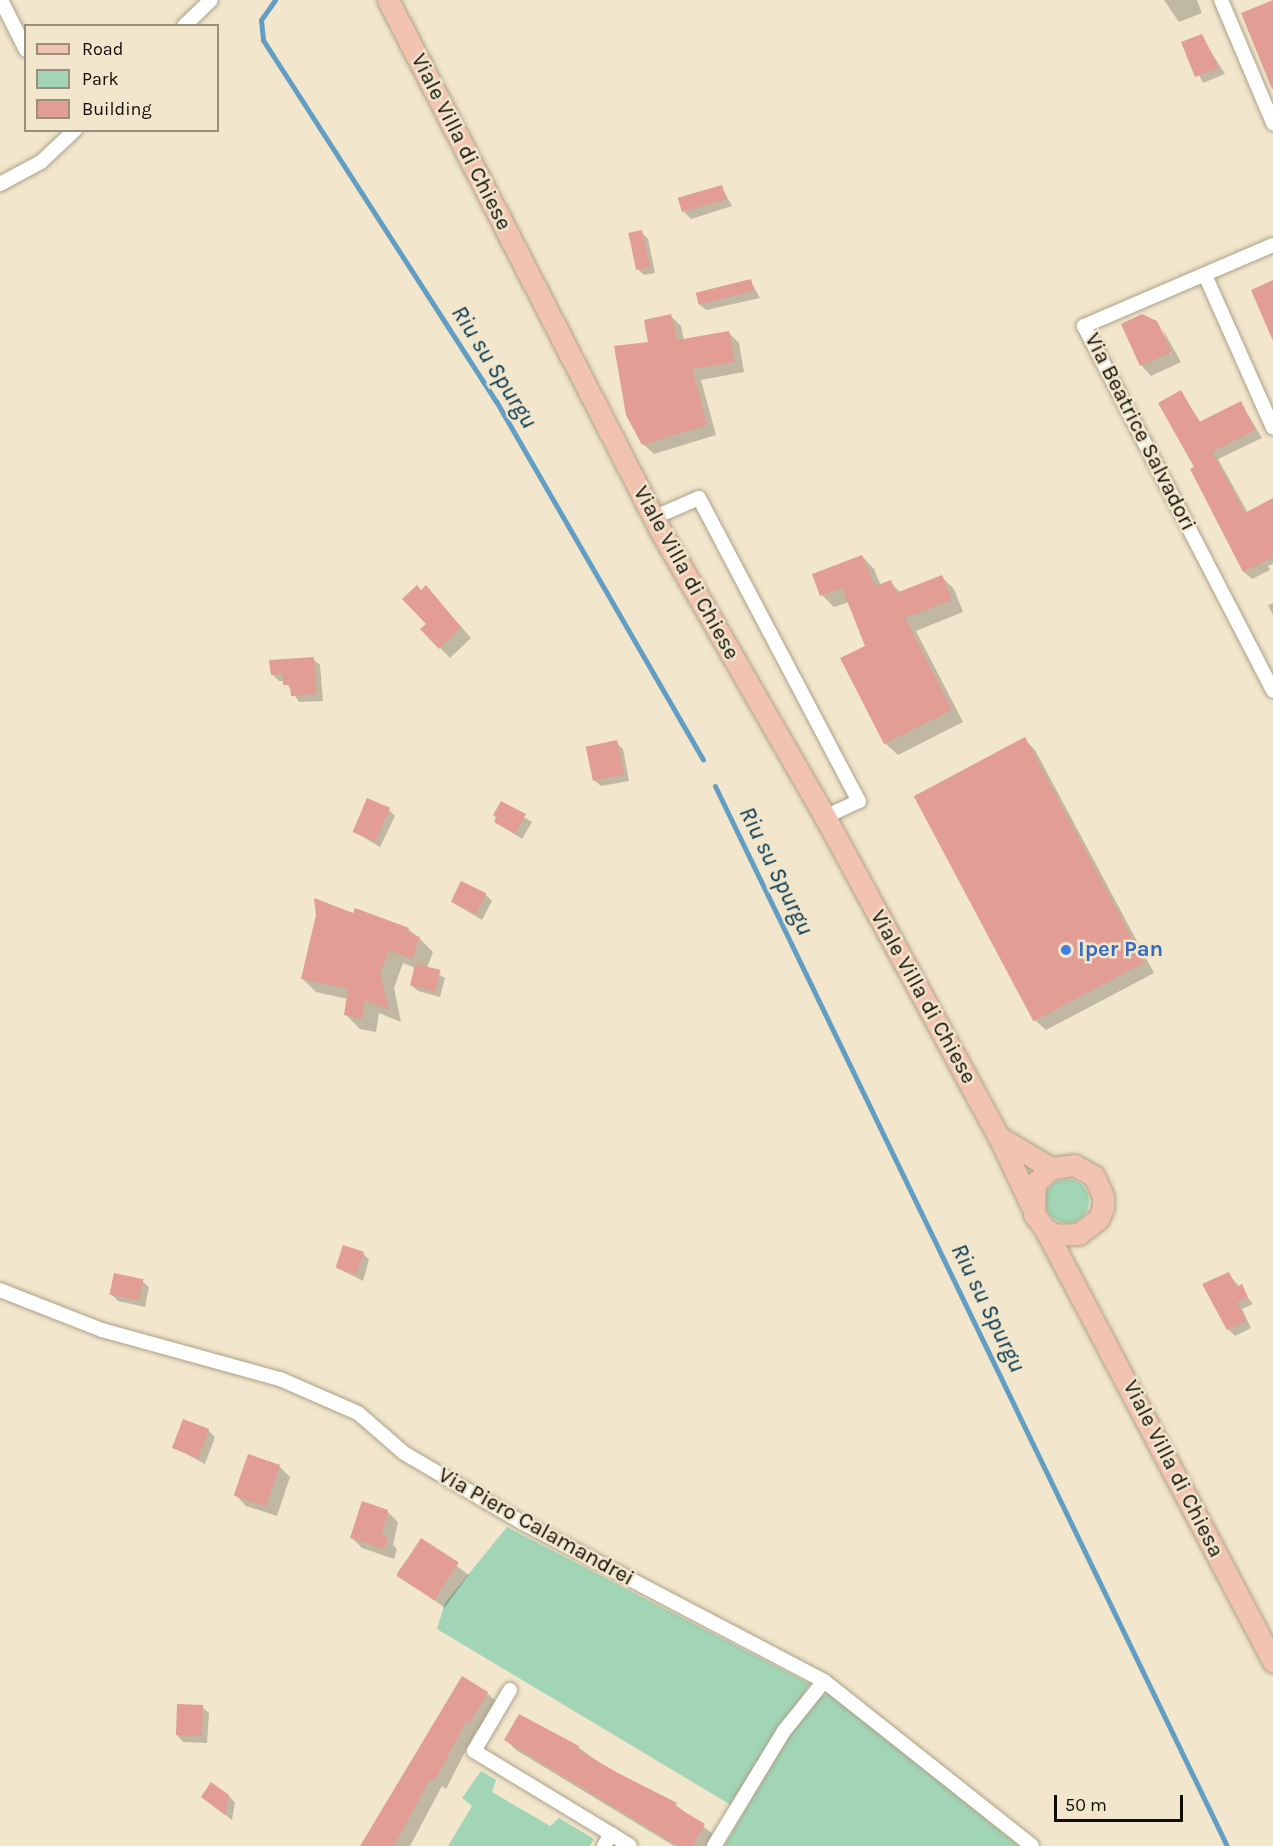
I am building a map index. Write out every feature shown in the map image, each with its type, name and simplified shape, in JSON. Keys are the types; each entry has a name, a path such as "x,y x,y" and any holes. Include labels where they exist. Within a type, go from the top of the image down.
{"main road":[{"name":"Viale Villa di Chiese","path":"388,0 653,518 825,817 999,1137"},
{"path":"999,1137 1051,1168"},
{"name":"Viale Villa di Chiesa","path":"999,1137 1031,1205 1073,1276 1273,1662"},
{"path":"1031,1205 1035,1183 1051,1168 1062,1164 1085,1169 1100,1185 1102,1208 1098,1220 1079,1234 1056,1235 1045,1229"},
{"path":"1073,1276 1079,1234"}],"street":[{"path":"1,0 24,46"},
{"path":"186,24 211,0"},
{"path":"1221,0 1273,123"},
{"path":"0,184 41,162 70,132"},
{"name":"Via Beatrice Salvadori","path":"1273,245 1084,326 1273,691"},
{"path":"1205,275 1273,428"},
{"path":"653,518 699,498 859,801 825,817"},
{"name":"Via Piero Calamandrei","path":"0,1290 102,1330 280,1378 358,1413 404,1453 523,1523 824,1681 1032,1846"},
{"path":"714,1846 784,1731 824,1681"},
{"path":"510,1690 474,1751 608,1840 630,1846"}],"green space":[{"path":"1067,1179 1076,1180 1083,1185 1088,1192 1088,1210 1083,1217 1076,1222 1067,1223 1058,1222 1051,1217 1046,1210 1045,1201 1046,1192 1051,1185 1058,1180"},
{"path":"507,1527 810,1684 731,1805 437,1629 445,1603"},
{"path":"828,1694 835,1697 1019,1846 724,1846 800,1718 821,1697"},
{"path":"481,1771 496,1780 492,1792 550,1826 559,1818 594,1839 590,1846 448,1846 472,1806 462,1798"}],"building":[{"path":"1273,0 1273,89 1272,89 1241,13"},
{"path":"1202,34 1219,68 1195,77 1181,42"},
{"path":"722,185 726,199 682,212 678,198"},
{"path":"642,230 650,267 636,270 628,233"},
{"path":"751,279 754,291 699,304 696,293"},
{"path":"1273,280 1273,341 1251,290"},
{"path":"671,314 677,340 729,331 735,362 692,369 707,425 642,445 626,415 614,346 648,342 644,320"},
{"path":"1142,314 1157,321 1172,352 1140,366 1121,324"},
{"path":"1181,390 1199,422 1241,401 1255,430 1212,452 1245,513 1273,498 1273,557 1243,572 1190,469 1194,467 1158,403"},
{"path":"862,555 875,586 891,580 896,593 942,575 952,600 905,618 952,710 884,744 840,658 865,646 842,588 820,596 812,574"},
{"path":"417,585 421,590 426,585 461,627 439,649 420,629 426,624 402,599"},
{"path":"314,657 317,694 291,696 290,685 283,685 283,674 271,675 269,660"},
{"path":"1025,737 1145,962 1033,1021 914,796"},
{"path":"617,740 624,774 593,781 586,747"},
{"path":"367,798 390,808 376,842 353,832"},
{"path":"501,801 526,814 515,834 494,822 497,817 493,815"},
{"path":"461,881 486,893 476,914 451,902"},
{"path":"314,898 353,913 355,908 409,928 407,932 420,937 412,959 389,950 380,973 389,1010 365,1000 362,1019 344,1015 348,989 301,979 316,915"},
{"path":"415,964 440,970 435,991 410,985"},
{"path":"343,1245 364,1252 357,1275 336,1268"},
{"path":"1229,1272 1236,1287 1242,1284 1248,1297 1237,1302 1246,1321 1227,1330 1202,1284"},
{"path":"114,1273 143,1279 139,1301 109,1295"},
{"path":"183,1419 209,1429 198,1458 172,1448"},
{"path":"248,1454 280,1465 266,1507 234,1496"},
{"path":"362,1501 388,1510 382,1535 388,1538 384,1549 350,1538"},
{"path":"421,1538 459,1563 434,1600 396,1576"},
{"path":"462,1676 488,1692 470,1722 467,1720 435,1780 431,1777 394,1846 360,1846"},
{"path":"177,1704 203,1705 202,1736 176,1735"},
{"path":"519,1714 579,1746 577,1749 616,1772 677,1803 675,1806 705,1824 692,1846 678,1846 504,1740"},
{"path":"211,1782 229,1795 225,1815 201,1797"}],"waterway":[{"name":"Riu su Spurgu","path":"275,0 261,20 263,40 496,401 703,759"},
{"name":"Riu su Spurgu","path":"715,786 1227,1846"}],"place":[{"name":"Iper Pan","path":"1066,950"}]}
